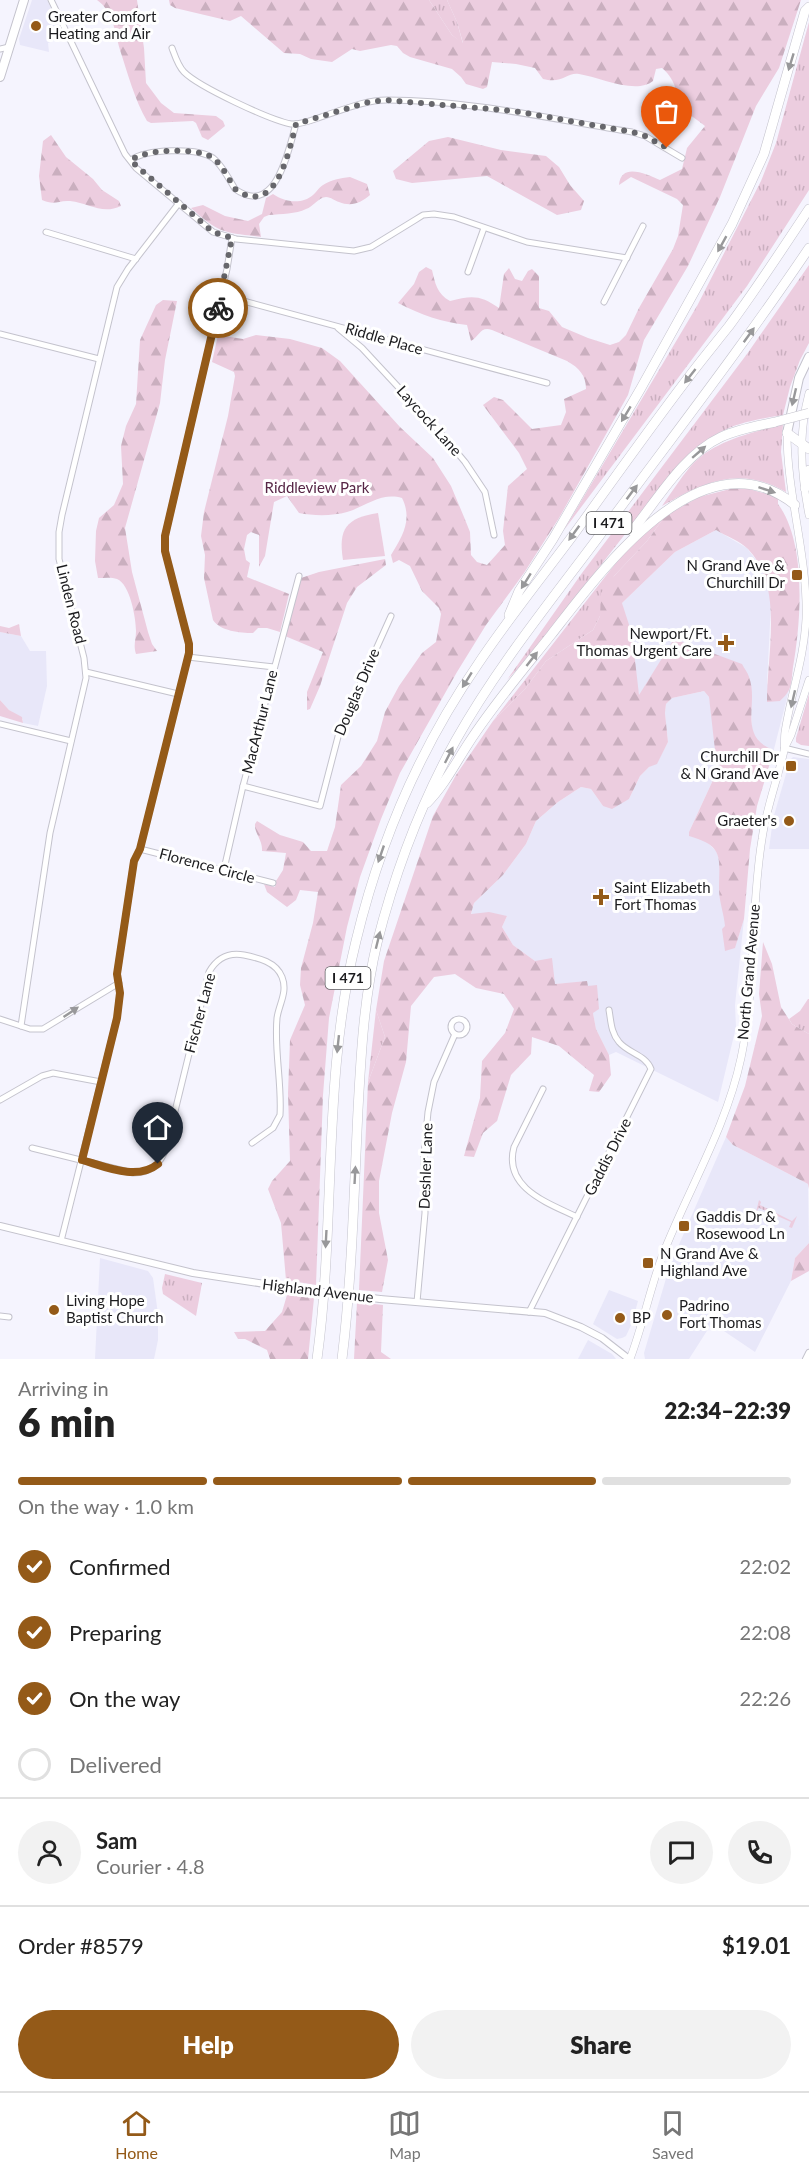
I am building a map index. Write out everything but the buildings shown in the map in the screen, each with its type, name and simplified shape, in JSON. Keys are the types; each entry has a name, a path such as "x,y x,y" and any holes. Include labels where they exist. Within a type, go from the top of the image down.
{"highway":[{"path":"501,632 519,591 553,539 641,388 732,224 754,179 764,153 808,0"},
{"name":"I 471","path":"317,1359 322,1310 336,1061 343,1004 356,939 380,858 411,779 438,727 477,665 684,383 729,326 809,208"},
{"name":"I 471","path":"342,1359 351,1249 360,1071 369,984 392,889 424,807 456,740 500,670 705,396 809,248"},
{"path":"610,563 628,536 676,476 702,448 729,434 809,413"},
{"path":"787,433 805,447"},
{"path":"805,488 809,470"},
{"path":"424,807 439,792 468,744 509,687 632,537 655,517 687,498 722,485 750,485 764,488 780,494 795,505"}],"main road":[{"path":"0,77 24,0"},
{"name":"North Grand Avenue","path":"629,1359 663,1255 717,1134 735,1085 748,1016 761,841 784,748 806,622 804,562 787,433 794,395 809,357"},
{"path":"809,393 803,420 805,488 809,515"},
{"name":"North Grand Avenue","path":"784,748 791,735 809,680"}],"street":[{"path":"51,0 125,154 136,168 213,232 232,238 354,251 371,247 423,215 434,214 454,217 533,243 627,258"},
{"path":"0,49 9,47"},
{"path":"172,48 182,70 197,82 268,117 296,124 369,102 411,101 514,111 632,132 645,136 682,158"},
{"path":"131,160 140,154 200,152 214,159 235,189 254,196 261,196 274,186 296,124"},
{"name":"Linden Road","path":"21,1026 50,833 82,702 86,672 59,561 62,515 114,295 120,281 178,203"},
{"path":"604,302 643,226"},
{"path":"468,272 484,228"},
{"path":"46,232 136,259"},
{"path":"61,1241 117,1018 120,999 117,974 134,861 140,849 188,657 189,644 165,551 165,536 232,238"},
{"name":"Riddle Place","path":"221,295 547,383"},
{"name":"Laycock Lane","path":"335,325 369,356 465,462 484,492 494,535"},
{"path":"1,334 99,359"},
{"name":"MacArthur Lane","path":"224,869 243,786 299,576"},
{"name":"Douglas Drive","path":"243,786 320,806 340,729 391,616"},
{"path":"188,657 274,667"},
{"path":"86,672 178,694"},
{"path":"0,724 71,741"},
{"path":"784,748 809,754"},
{"name":"Florence Circle","path":"140,849 273,883"},
{"name":"Fischer Lane","path":"82,1160 137,1173 152,1169 162,1159 209,972 217,961 231,954 268,962 278,971 284,986 277,1020 280,1116 270,1131 252,1143"},
{"path":"0,1019 33,1029 49,1026 118,983"},
{"name":"Gaddis Drive","path":"529,1312 651,1069 647,1061 619,1042 613,1033 609,1010"},
{"name":"Deshler Lane","path":"417,1302 425,1221 424,1155 429,1110 436,1074 455,1034"},
{"path":"0,1101 42,1076 53,1073 101,1082"},
{"path":"543,1089 514,1147 513,1167 519,1182 528,1191 577,1217"},
{"path":"32,1148 82,1160"},
{"name":"Highland Avenue","path":"0,1226 193,1273 380,1299 552,1315 602,1338 629,1359"},
{"path":"0,1316 9,1317"},
{"path":"806,1359 809,1353"}],"shaded area":[{"path":"32,0 47,0 64,36 48,43 49,52 20,45 19,39"},
{"name":"Newport/Ft. Thomas Urgent Care","path":"716,530 747,548 762,568 769,587 771,604 767,683 777,701 780,701 789,690 773,753 771,749 760,745 752,732 750,678 674,640 639,696 622,603 675,552"},
{"path":"0,632 21,636 30,651 46,651 47,686 38,726 23,723 23,719 9,710 0,700"},
{"name":"Saint Elizabeth Fort Thomas","path":"704,691 709,697 720,760 719,767 689,832 706,841 716,851 721,863 719,890 735,947 744,919 735,1005 736,1027 718,1102 616,1052 609,1055 596,1029 587,982 555,984 535,961 513,945 502,927 507,916 471,915 474,903 503,875 526,844 536,821 558,802 581,787 591,789 603,806 629,799 640,776 657,763 668,742 666,704 672,698"},
{"path":"793,757 809,759 809,849 769,849 773,819 790,760"},
{"path":"726,1137 733,1145 808,1184 809,1243 795,1258 791,1281 755,1352 712,1323 689,1359 645,1359 644,1353 670,1265"},
{"path":"100,1258 148,1271 153,1278 158,1314 158,1340 154,1359 95,1359"},
{"path":"609,1290 638,1301 632,1323 626,1336 622,1338 617,1339 593,1324"},
{"path":"588,1340 612,1354 616,1359 578,1359"}],"green space":[{"path":"97,0 137,0 146,83 161,103 174,113 216,116 223,121 225,126 208,140 202,137 193,121 151,123 147,121 132,86 110,16"},
{"name":"Riddleview Park","path":"169,0 429,0 452,35 463,43 447,0 801,0 779,68 756,106 720,197 688,266 644,340 628,395 559,518 457,672 400,773 381,819 360,877 347,927 329,1018 323,1095 316,1285 286,1280 281,1223 268,1189 290,1161 288,1093 290,1040 305,1005 300,985 301,968 313,923 318,892 300,890 296,900 287,907 267,892 264,884 275,887 283,870 286,853 262,851 255,824 257,821 280,835 303,842 311,851 327,851 335,827 341,785 361,766 377,741 385,712 399,686 422,653 436,642 441,614 439,608 422,591 410,566 399,560 393,563 391,555 402,535 406,521 402,498 381,498 347,512 317,515 299,513 287,496 274,502 265,556 259,567 259,535 251,532 247,535 244,549 246,560 250,563 247,577 289,594 280,632 258,628 253,633 236,632 216,624 213,620 204,578 205,555 201,536 204,512 228,416 235,376 234,372 212,362 218,335 243,339 256,335 290,339 322,348 340,361 400,427 433,458 451,486 470,532 471,555 477,562 487,565 505,545 503,531 508,486 527,469 519,453 483,405 494,397 503,400 532,429 561,425 566,412 564,399 586,389 585,380 578,369 567,361 492,330 482,330 471,341 467,325 432,317 398,303 414,284 419,272 426,267 432,270 439,292 450,301 476,297 499,308 504,274 509,268 515,279 522,281 532,269 539,276 539,308 549,311 562,327 610,345 619,342 626,335 673,249 678,236 683,205 677,199 631,177 619,185 621,178 624,174 635,172 660,180 682,169 687,148 705,126 685,110 671,78 662,68 656,69 653,81 646,85 627,86 579,74 555,80 543,79 535,68 492,62 487,87 483,89 466,84 452,69 410,57 397,46 360,51 352,49 332,62 311,59 300,54 284,53 241,16 230,21 175,8 170,5"},
{"path":"429,0 447,0 457,22 463,44 452,35"},
{"path":"809,22 809,190 747,286 564,530 697,306 761,181 776,143"},
{"path":"51,135 66,157 93,179 102,190 119,201 121,206 102,209 77,202 53,203 42,200 39,176 43,141"},
{"path":"448,137 501,150 546,156 559,167 570,185 584,201 581,210 557,215 487,176 412,183 396,179 393,171 429,141"},
{"path":"350,177 367,184 370,195 352,204 323,197 302,211 269,215 264,217 259,224 261,237 223,230 209,223 191,208 203,205 225,216 248,221 262,214 266,198 273,194 282,199 304,200 326,183"},
{"path":"809,265 809,343 790,387 783,415 751,421 727,429 704,442 680,464 528,658 507,680 582,573 747,354"},
{"path":"163,300 177,301 165,360 160,403 125,528 132,572 148,632 157,651 136,654 135,618 129,594 122,582 117,579 98,578 95,561 96,531 99,518 114,505 123,484 121,446 126,426 136,404 140,340 156,305"},
{"path":"783,424 781,452 786,492 753,479 738,478 708,484 662,506 690,467 709,451 733,439"},
{"path":"734,488 749,489 778,497 778,504 794,540 799,583 798,628 791,685 782,699 767,702 771,621 766,582 759,564 748,549 737,541 716,530 675,552 622,603 632,634 639,695 674,639 742,664 749,677 752,727 755,736 773,753 757,806 750,849 744,919 735,948 725,951 722,929 725,926 719,894 718,855 709,844 689,836 720,761 716,759 709,697 704,691 672,698 666,704 668,742 657,764 649,767 640,776 629,799 612,809 603,806 591,789 581,787 558,802 536,821 526,844 503,875 474,903 471,914 489,912 507,916 502,927 513,945 535,961 552,958 555,984 587,981 588,986 597,985 599,1009 593,1013 596,1029 609,1055 611,1075 599,1092 589,1091 594,1075 559,1046 532,1037 531,1054 511,1075 497,1121 483,1133 474,1157 464,1156 480,1098 482,1061 505,1033 514,1009 504,994 476,988 455,974 434,977 411,1006 406,1062 392,1113 379,1181 379,1213 388,1260 382,1292 359,1290 368,1082 385,1037 376,1010 384,961 433,816 456,775 493,721 525,689 546,661 593,630 600,616 601,593 647,541 665,516 699,497"},
{"path":"378,513 385,556 343,560 342,540 347,527 358,518"},
{"path":"665,516 647,541 614,576 593,630 546,661 525,689 493,721 622,555 649,528"},
{"path":"385,559 386,565 357,587 347,603 320,686 310,709 307,710 307,692 323,652 285,636 301,578 319,572"},
{"path":"19,624 21,636 0,632 0,626 9,628"},
{"path":"809,694 809,746 796,742 796,738"},
{"path":"0,700 9,710 22,717 23,723 0,716"},
{"path":"763,942 772,964 781,1007 792,1024 809,1034 809,1189 808,1184 733,1145 726,1137 745,1086 762,1016 759,994"},
{"path":"808,999 809,1034 792,1024 789,1019 800,1011"},
{"path":"376,1010 385,1037 368,1082"},
{"path":"759,1200 760,1205 792,1221 797,1216 792,1228 789,1227 791,1222 759,1208 756,1212"},
{"path":"809,1243 809,1271 791,1281 795,1258"},
{"path":"165,1274 202,1283 196,1316 163,1294"},
{"path":"287,1295 314,1298 308,1359 270,1359 267,1350 245,1339 238,1339 234,1332 265,1331 282,1312"},
{"path":"357,1302 383,1305 381,1352 391,1359 354,1359"}],"way so far":[{"path":"218,308 232,238 213,232 136,168 131,160 140,154 200,152 214,159 235,189 244,194 261,196 274,186 296,124 369,102 385,100 514,111 632,132 667,148"}],"place":[{"name":"Greater Comfort Heating and Air","path":"36,26"},
{"name":"N Grand Ave & Churchill Dr","path":"797,575"},
{"name":"Newport/Ft. Thomas Urgent Care","path":"726,643"},
{"name":"Churchill Dr & N Grand Ave","path":"791,766"},
{"name":"Graeter's","path":"789,821"},
{"name":"Saint Elizabeth Fort Thomas","path":"601,897"},
{"name":"Gaddis Dr & Rosewood Ln","path":"684,1226"},
{"name":"N Grand Ave & Highland Ave","path":"648,1263"},
{"name":"Living Hope Baptist Church","path":"54,1310"},
{"name":"Padrino Fort Thomas","path":"667,1315"},
{"name":"BP","path":"620,1318"}],"route":[{"path":"158,1164 152,1169 133,1173 82,1160 117,1018 120,993 117,974 134,861 140,849 189,653 189,644 165,551 165,536 218,308"}]}
